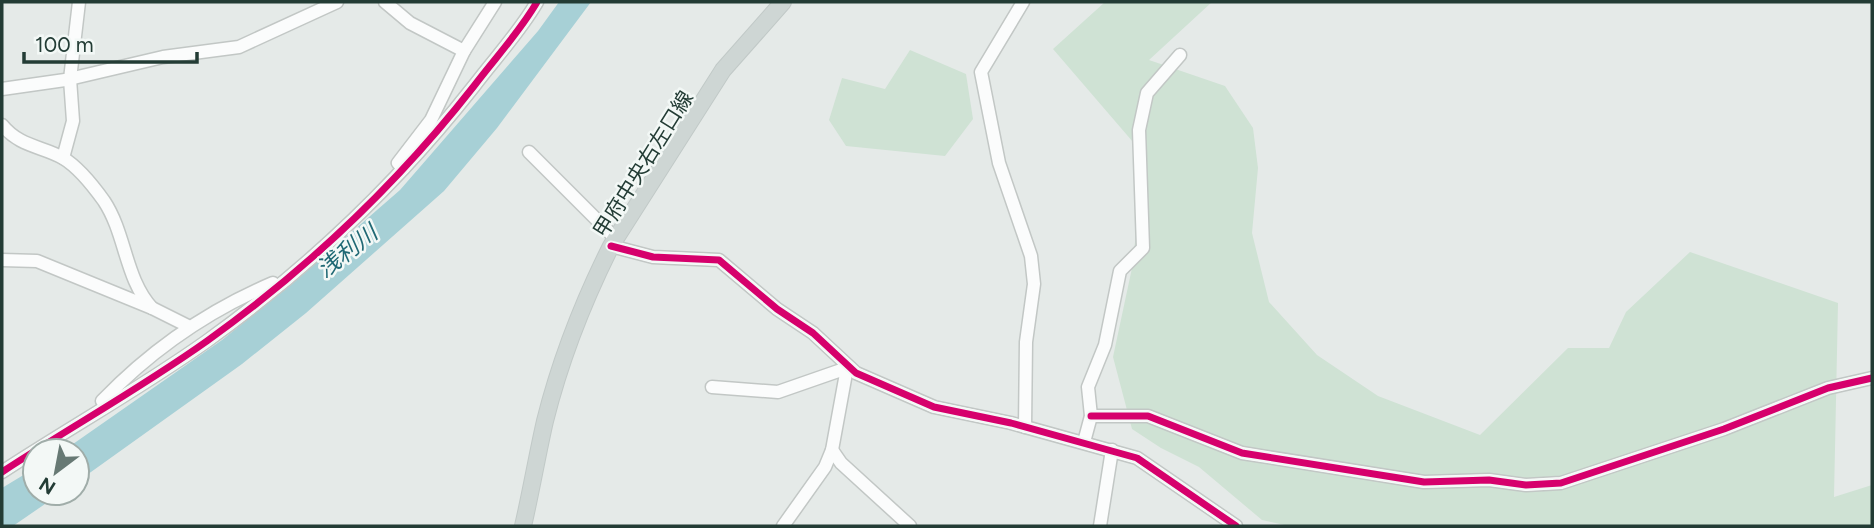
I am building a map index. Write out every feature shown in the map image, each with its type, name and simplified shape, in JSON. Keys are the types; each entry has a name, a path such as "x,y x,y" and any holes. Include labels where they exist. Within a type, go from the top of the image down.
{"main road":[{"name":"甲府中央右左口線","path":"523,526 545,420 562,363 613,242 723,70 783,2"}],"street":[{"path":"63,158 73,121 70,79 79,2"},
{"path":"2,89 70,79 163,57 239,47 337,2"},
{"path":"385,2 410,23 464,51"},
{"path":"404,169 398,163 431,120 464,51 495,2"},
{"path":"2,472 206,342 289,276 404,169 524,23 537,2"},
{"path":"1023,2 981,72 1002,173 1031,256 1034,284 1026,342 1025,427"},
{"path":"1084,442 1091,415 1088,387 1105,345 1120,271 1143,248 1139,130 1147,93 1180,55"},
{"path":"2,125 34,149 63,158 105,203 139,294 152,308"},
{"path":"529,152 613,242 653,257 719,260 777,309 813,333 847,368 934,407 1025,427 1137,458 1236,526"},
{"path":"2,261 37,261 152,308 188,326"},
{"path":"87,417 130,373 188,326 243,296 289,276"},
{"path":"712,387 778,391 847,368"},
{"path":"783,526 824,467 832,450 847,368"},
{"path":"1091,415 1147,416 1242,453 1424,482 1489,480 1527,485 1562,483 1724,429 1828,388 1872,378"},
{"path":"832,450 841,463 909,526"},
{"path":"1100,526 1112,450"}],"green space":[{"path":"1105,2 1212,2 1149,60 1225,86 1253,128 1258,168 1252,233 1269,302 1317,355 1378,396 1480,435 1568,348 1609,348 1626,312 1690,252 1838,303 1834,497 1872,485 1872,526 1289,526 1262,520 1199,467 1161,448 1132,429 1113,357 1132,268 1145,156 1053,49"},
{"path":"910,50 966,74 973,119 945,156 846,146 829,120 842,78 885,89"}],"water":[{"name":"浅利川","path":"559,2 591,2 497,128 444,191 306,313 242,364 91,472 91,437 83,437 222,340 292,284 400,190 538,31"},
{"path":"21,476 21,507 41,507 13,526 2,526 2,488"}],"cycle path":[{"path":"2,472 207,341 315,255 382,191 445,122 507,45 537,2"},
{"path":"611,246 653,257 719,260 777,309 813,333 856,373 934,407 1011,423 1137,458 1236,526"},
{"path":"1091,416 1148,416 1242,453 1424,482 1489,480 1526,485 1561,483 1724,429 1828,388 1872,378"}]}
